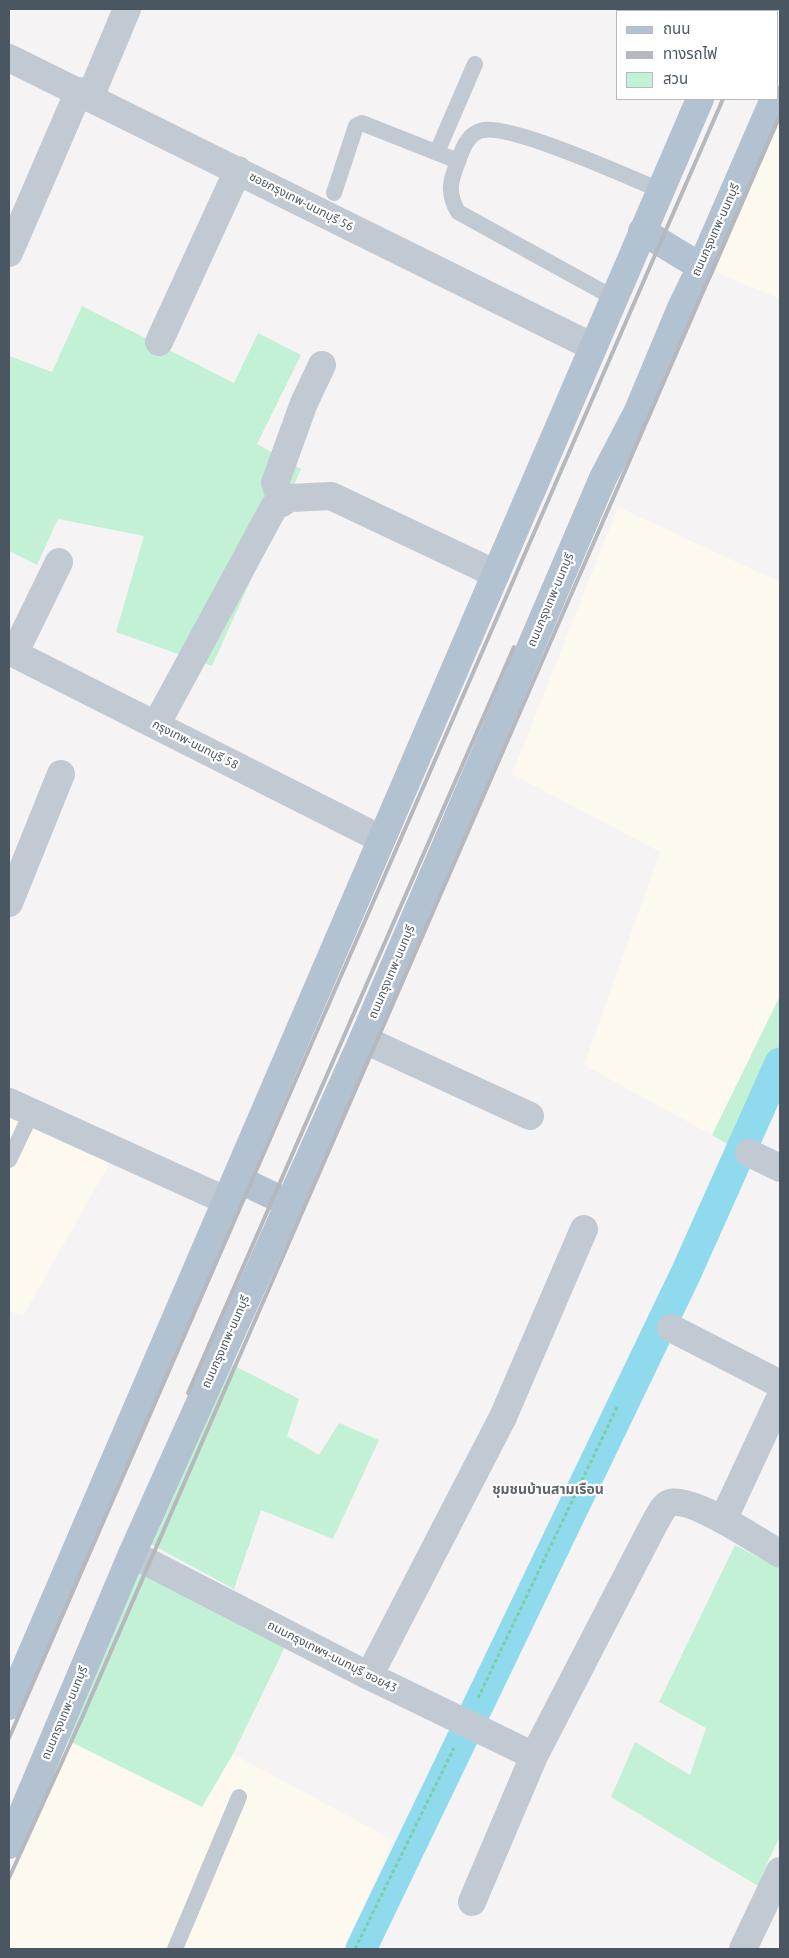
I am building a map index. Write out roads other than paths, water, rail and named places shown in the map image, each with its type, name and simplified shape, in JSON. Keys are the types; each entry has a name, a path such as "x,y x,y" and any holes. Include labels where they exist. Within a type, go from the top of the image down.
{"main road":[{"path":"9,1706 700,100"},
{"name":"ถนนกรุงเทพ-นนทบุรี","path":"9,1845 132,1554 363,1039 603,478 638,411 681,308 701,267 774,100"},
{"path":"642,231 701,267"},
{"path":"231,1190 288,1203"}],"street":[{"path":"9,253 127,9"},
{"name":"ซอยกรุงเทพ-นนทบุรี 56","path":"9,58 593,347"},
{"path":"159,342 238,170"},
{"path":"282,502 275,483 304,403 322,364"},
{"path":"156,725 274,507 290,498 331,496 496,574"},
{"path":"11,652 59,562"},
{"name":"กรุงเทพ-นนทบุรี 58","path":"11,652 381,839"},
{"path":"9,903 61,774"},
{"path":"363,1039 530,1116"},
{"path":"20,1107 231,1190"},
{"path":"749,1153 780,1168"},
{"path":"370,1676 504,1417 584,1229"},
{"path":"671,1328 780,1384"},
{"path":"722,1520 780,1398"},
{"path":"472,1902 534,1756 666,1504 672,1502 690,1506 722,1520 780,1554"},
{"name":"ถนนกรุงเทพฯ-นนทบุรี ซอย43","path":"132,1554 370,1676 534,1756"},
{"path":"744,1949 780,1871"}],"lane":[{"path":"437,152 475,64"},
{"path":"334,193 356,126 362,123 458,160"},
{"path":"614,298 458,212 451,201 449,186 466,141 482,130 498,131 525,137 660,190"},
{"path":"9,1160 20,1107"},
{"path":"175,1949 239,1797"}],"waterway":[{"path":"361,1949 686,1273 780,1063"}],"railway":[{"path":"9,1738 723,100"},
{"path":"9,1878 81,1720 780,115"},
{"path":"188,1393 514,647"}],"district":[{"name":"ชุมชนบ้านสามเรือน","path":"548,1490"}]}
